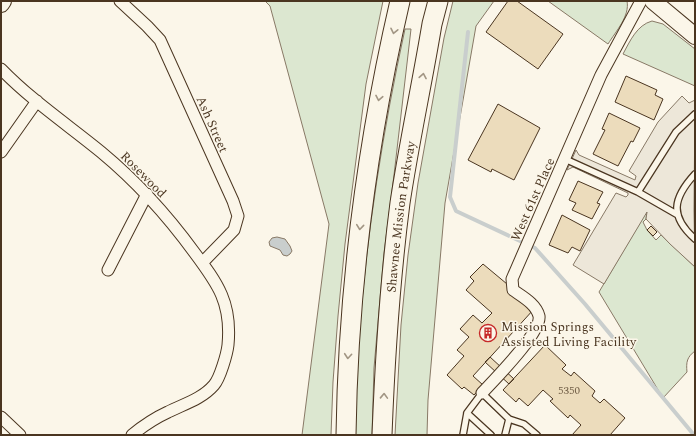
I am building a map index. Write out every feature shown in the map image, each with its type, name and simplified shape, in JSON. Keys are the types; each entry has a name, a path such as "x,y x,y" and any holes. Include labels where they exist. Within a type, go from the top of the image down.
{"highway":[{"path":"346,435 347,372 352,301 362,215 375,122 400,1"},
{"name":"Shawnee Mission Parkway","path":"382,435 390,295 400,202 432,24 438,1"}],"main road":[{"path":"653,1 695,36"}],"street":[{"name":"Ash Street","path":"120,1 160,40 233,201 238,216 234,230 202,263"},
{"name":"West 61st Place","path":"482,393 531,337 537,326 539,317 534,305 514,290 512,279 601,75 641,1"},
{"name":"Rosewood","path":"1,69 37,101 102,153 147,194 180,233 202,263 222,295 227,308 230,329 227,355 215,384 198,399 156,418 132,435"},
{"path":"1,152 37,101"},
{"path":"108,270 147,194"},
{"path":"1,417 20,435"}],"lane":[{"path":"638,192 676,132 695,114"},
{"path":"565,158 638,192 678,215"},
{"path":"695,174 684,186 678,200 678,215 682,225 695,240"},
{"path":"463,435 467,413 482,393 509,420 524,424 537,435"},
{"path":"467,413 491,435"},
{"path":"505,435 509,420"}],"green space":[{"path":"265,1 383,1 366,84 345,244 333,382 331,435 302,435 329,224 270,6"},
{"path":"453,1 494,1 476,26 445,203 428,400 427,435 395,435 401,325 408,255 418,183 444,38"},
{"path":"548,1 627,1 627,7 622,23 608,44"},
{"path":"652,21 663,24 695,49 695,86 623,54 638,30 642,26"},
{"path":"405,29 411,29 384,253 374,368 372,435 355,435 358,347 366,258 383,143"},
{"path":"647,211 646,219 643,222 647,230 656,240 661,235 695,267 695,351 690,355 688,360 687,372 663,398 599,292"}],"shaded area":[{"path":"682,96 689,103 695,100 695,267 646,219 647,212 604,284 573,265 616,193 626,197 628,193 573,167 567,170 576,150 579,155 635,180 636,176 629,171 658,122"},
{"path":"277,237 285,239 290,246 292,251 287,256 283,255 280,250 270,246 269,242 272,238"}],"building":[{"path":"508,1 517,1 563,34 538,69 486,32"},
{"path":"626,76 657,90 655,95 663,99 654,120 615,102"},
{"path":"498,104 540,128 514,180 492,169 491,172 468,160"},
{"path":"609,113 640,128 633,142 631,141 618,166 593,154 605,130 602,129"},
{"path":"578,181 603,192 597,203 600,204 592,219 572,210 576,203 569,200"},
{"path":"562,215 590,230 580,251 572,247 568,253 549,245"},
{"path":"651,226 657,232 653,236 647,230"},
{"name":"Mission Springs Assisted Living Facility","path":"483,264 534,309 473,376 483,385 474,395 464,387 462,389 447,375 464,356 457,350 469,337 460,329 473,315 482,323 492,313 466,290 474,281 470,277"},
{"path":"545,345 566,365 562,369 571,376 574,372 595,391 592,396 600,403 604,399 625,418 610,435 572,435 581,425 570,415 568,418 550,401 553,399 543,390 528,406 519,398 516,402 503,390"},
{"path":"490,357 514,379 509,384 485,362"}],"waterway":[{"path":"468,32 450,197 456,211 535,248 585,304 694,435"}],"place":[{"name":"Mission Springs Assisted Living Facility","path":"488,333"}]}
